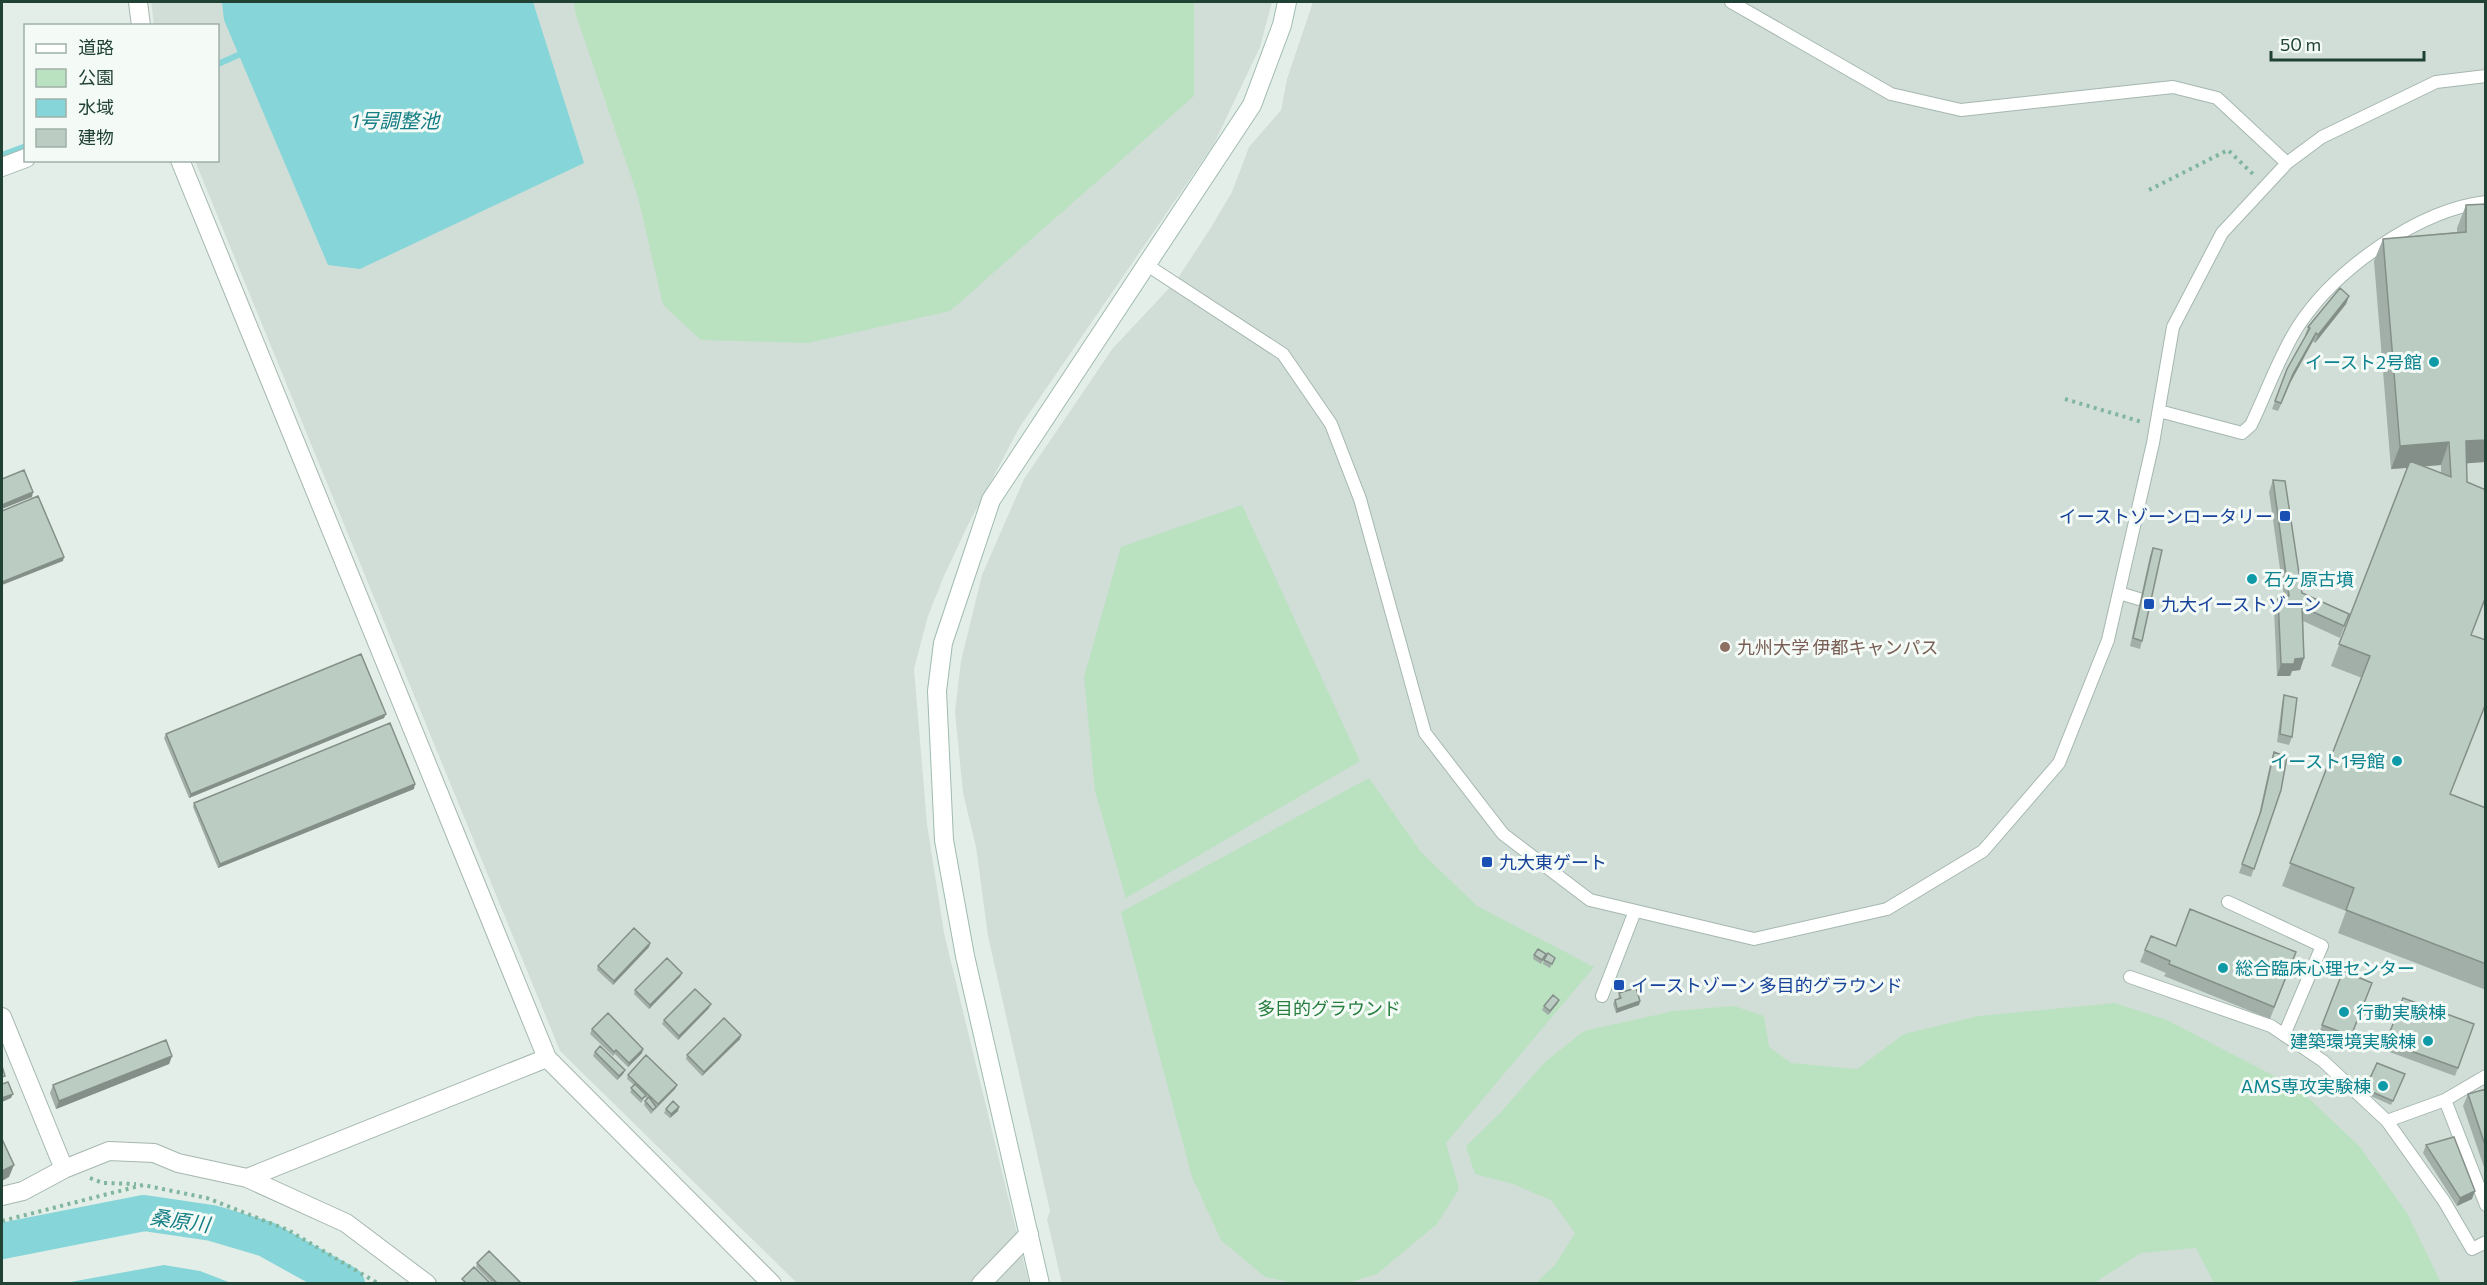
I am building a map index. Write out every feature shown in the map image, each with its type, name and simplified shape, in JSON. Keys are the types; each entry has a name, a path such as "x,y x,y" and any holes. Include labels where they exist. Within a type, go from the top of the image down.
{"street":[{"path":"138,2 141,24"},
{"path":"1040,1284 965,956 944,840 937,691 943,643 991,500 1252,105 1282,25 1287,2"},
{"path":"2,168 24,159"},
{"path":"181,162 547,1058 772,1284"},
{"path":"2,1017 64,1169"},
{"path":"247,1178 547,1058"},
{"path":"2,1196 23,1191 64,1169 109,1151 154,1153 178,1163 247,1178 346,1223 428,1284"},
{"path":"981,1284 1029,1234"}],"lane":[{"path":"1731,2 1891,94 1961,110 2173,87 2217,98 2288,163"},
{"path":"1147,265 1283,354 1331,424 1360,499 1425,733 1503,834 1590,900 1754,939 1887,909 1983,851 2059,763 2108,640 2156,426 2173,327 2222,233 2288,163 2322,137 2436,82 2486,76"},
{"path":"2158,411 2242,432 2251,425 2299,326 2344,273 2394,235 2469,204 2486,202"},
{"path":"2119,593 2139,599"},
{"path":"2228,902 2322,946 2284,1035"},
{"path":"1602,996 1635,911"},
{"path":"2130,976 2271,1026 2322,1061 2387,1121 2444,1201 2472,1249 2486,1242"},
{"path":"2387,1121 2445,1100 2486,1076"},
{"path":"2445,1100 2486,1205"}],"path":[{"path":"2149,190 2228,150 2265,187"},
{"path":"2065,399 2156,426"},
{"path":"64,1169 103,1183 142,1185 207,1198 288,1230 379,1284"},
{"path":"2,1221 142,1185"}],"shaded area":[{"path":"151,2 1272,2 1260,47 1214,144 1019,428 944,576 928,616 914,669 927,824 944,933 1029,1283 797,1283 560,1051 195,162 219,162 219,24 154,24"},
{"name":"九州大学 伊都キャンパス","path":"1313,2 2485,2 2485,1283 1062,1284 1047,1219 1050,1211 988,936 976,847 963,793 955,712 961,661 982,575 1024,479 1113,348 1176,281 1210,229 1232,192 1249,147 1281,110 1287,79"}],"green space":[{"path":"574,2 1194,2 1194,96 950,311 808,343 701,340 663,305 638,197 576,15"},
{"path":"1242,505 1360,761 1126,898 1095,791 1084,677 1121,547"},
{"name":"多目的グラウンド","path":"1369,778 1421,852 1477,906 1594,967 1446,1143 1459,1189 1437,1224 1377,1274 1347,1283 1295,1283 1265,1277 1221,1240 1192,1177 1121,912"},
{"path":"2115,1003 2167,1020 2299,1089 2360,1147 2407,1213 2441,1283 2214,1283 2196,1248 2141,1253 2094,1283 1536,1283 1555,1265 1575,1233 1551,1200 1513,1184 1475,1174 1466,1146 1500,1113 1545,1062 1584,1031 1674,1011 1734,1006 1764,1016 1769,1047 1791,1063 1857,1069 1904,1034 1978,1016"}],"water":[{"name":"1号調整池","path":"222,2 533,2 584,163 360,269 328,265 224,20"},
{"path":"164,1265 200,1271 231,1283 65,1283"}],"building":[{"name":"イースト1号館","path":"2486,204 2486,440 2466,441 2467,482 2486,490 2486,596 2471,635 2486,640 2486,703 2450,794 2486,808 2486,964 2346,910 2354,888 2290,863 2370,656 2339,644 2410,461 2451,477 2449,442 2400,446 2383,239 2466,232 2466,205"},
{"path":"2340,288 2349,296 2318,335 2316,333 2293,374 2281,403 2275,401 2287,369 2310,328 2308,327"},
{"path":"24,470 33,492 2,505 2,479"},
{"path":"2273,480 2285,481 2302,593 2349,614 2344,626 2302,607 2304,658 2295,659 2294,664 2281,664 2278,598 2289,596"},
{"path":"38,496 64,557 2,582 2,511"},
{"path":"2153,548 2162,550 2142,641 2133,638"},
{"path":"361,654 386,714 191,794 166,734"},
{"path":"2284,695 2297,698 2292,737 2280,734"},
{"path":"390,723 415,784 220,864 194,803"},
{"path":"2274,752 2287,757 2281,790 2254,869 2242,864 2261,811"},
{"name":"総合臨床心理センター","path":"2190,909 2296,952 2274,1007 2169,964 2170,961 2145,950 2151,936 2176,946"},
{"path":"634,928 650,943 614,981 598,966"},
{"path":"1538,949 1546,954 1542,960 1534,955"},
{"path":"1548,953 1555,958 1552,964 1544,960"},
{"path":"667,958 682,973 650,1005 635,990"},
{"name":"行動実験棟","path":"2343,971 2372,983 2351,1036 2322,1025"},
{"path":"1636,988 1640,1001 1617,1009 1615,1000 1621,998 1619,993"},
{"path":"695,989 711,1004 679,1036 664,1020"},
{"path":"1553,995 1559,1000 1550,1011 1544,1006"},
{"name":"建築環境実験棟","path":"2403,998 2474,1024 2458,1068 2386,1042"},
{"path":"608,1013 643,1049 629,1063 616,1050 614,1052 592,1029"},
{"path":"724,1018 741,1035 704,1072 687,1055"},
{"path":"166,1040 172,1056 59,1101 53,1085"},
{"path":"600,1046 625,1070 619,1076 595,1052"},
{"path":"646,1055 677,1085 658,1104 628,1075"},
{"name":"AMS専攻実験棟","path":"2377,1063 2405,1074 2393,1101 2365,1089"},
{"path":"8,1082 13,1094 2,1098 2,1084"},
{"path":"635,1084 646,1095 642,1099 631,1088"},
{"path":"2486,1089 2486,1148 2468,1094"},
{"path":"649,1097 656,1107 653,1110 645,1101"},
{"path":"673,1101 679,1107 671,1114 666,1109"},
{"path":"2454,1137 2475,1191 2460,1198 2426,1145"},
{"path":"2,1139 14,1165 2,1171"},
{"path":"489,1251 522,1284 498,1284 477,1263"},
{"path":"474,1267 491,1284 467,1284 462,1279"}],"waterway":[{"path":"219,64 245,52"},
{"path":"2,155 24,147"},
{"name":"桑原川","path":"2,1241 144,1213 212,1223 266,1239 347,1284"}],"place":[{"name":"イースト2号館","path":"2434,362"},
{"name":"イーストゾーンロータリー","path":"2285,516"},
{"name":"石ヶ原古墳","path":"2252,579"},
{"name":"九大イーストゾーン","path":"2149,604"},
{"name":"九州大学 伊都キャンパス","path":"1725,647"},
{"name":"イースト1号館","path":"2397,761"},
{"name":"九大東ゲート","path":"1487,862"},
{"name":"総合臨床心理センター","path":"2223,968"},
{"name":"イーストゾーン 多目的グラウンド","path":"1619,985"},
{"name":"行動実験棟","path":"2344,1012"},
{"name":"建築環境実験棟","path":"2428,1041"},
{"name":"AMS専攻実験棟","path":"2383,1086"}]}
